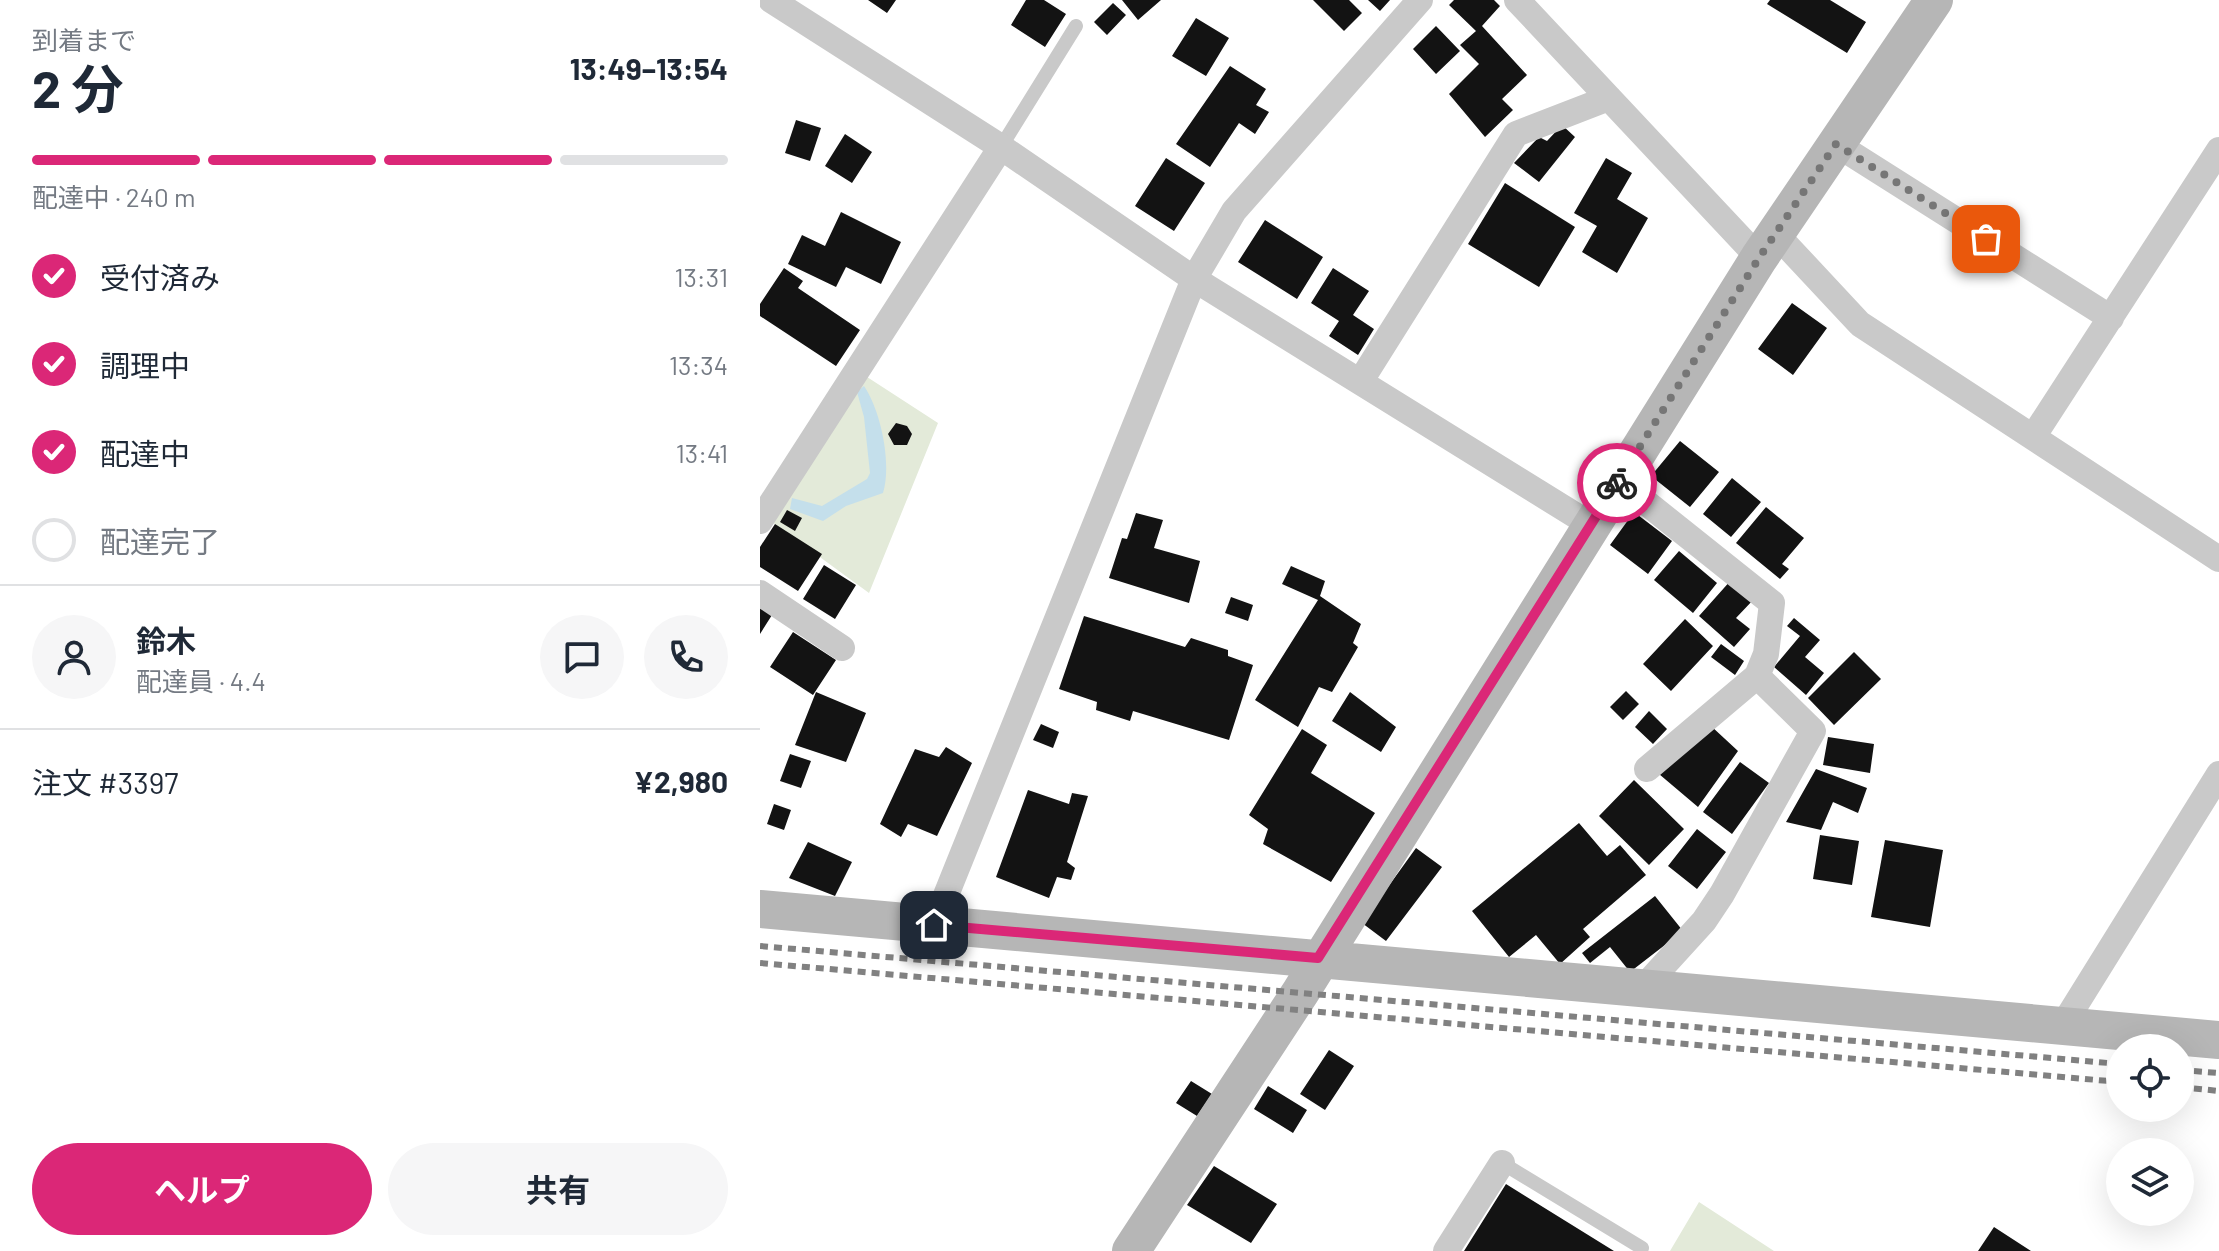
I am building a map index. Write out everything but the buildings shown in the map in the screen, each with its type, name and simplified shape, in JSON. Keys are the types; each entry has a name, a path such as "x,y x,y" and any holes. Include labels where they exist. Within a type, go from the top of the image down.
{"street":[{"path":"771,0 1001,147 1194,279 1591,525"},
{"path":"934,925 1194,279 1234,211 1420,0"},
{"path":"1517,0 1609,98 1767,245 1860,324 2219,559"},
{"path":"1131,1251 1767,245 1934,0"},
{"path":"1360,382 1516,134 1609,98"},
{"path":"1836,144 2111,318"},
{"path":"760,521 1001,147"},
{"path":"2033,437 2219,150"},
{"path":"1619,481 1772,603 1766,654 1757,676 1647,769"},
{"path":"760,593 842,648"},
{"path":"1643,988 1704,921 1722,894 1813,731 1757,676"},
{"path":"2063,1025 2219,774"},
{"path":"760,909 2219,1040"},
{"path":"1446,1251 1502,1163"}],"lane":[{"path":"1001,147 1076,26"},
{"path":"1502,1163 1642,1248"}],"green space":[{"path":"864,375 938,423 869,593 772,522"},
{"path":"1699,1202 1774,1251 1670,1251"}],"water":[{"path":"864,386 875,409 883,438 886,468 883,493 846,506 823,521 790,509 792,498 822,506 867,479 870,473 864,417 857,392"}],"railway":[{"path":"760,946 2106,1063"},
{"path":"760,963 2106,1081"},
{"path":"2194,1071 2219,1073"},
{"path":"2194,1088 2219,1091"}],"way so far":[{"path":"1617,483 1759,258 1836,144 1986,239"}],"route":[{"path":"934,925 1318,958 1617,483"}]}
